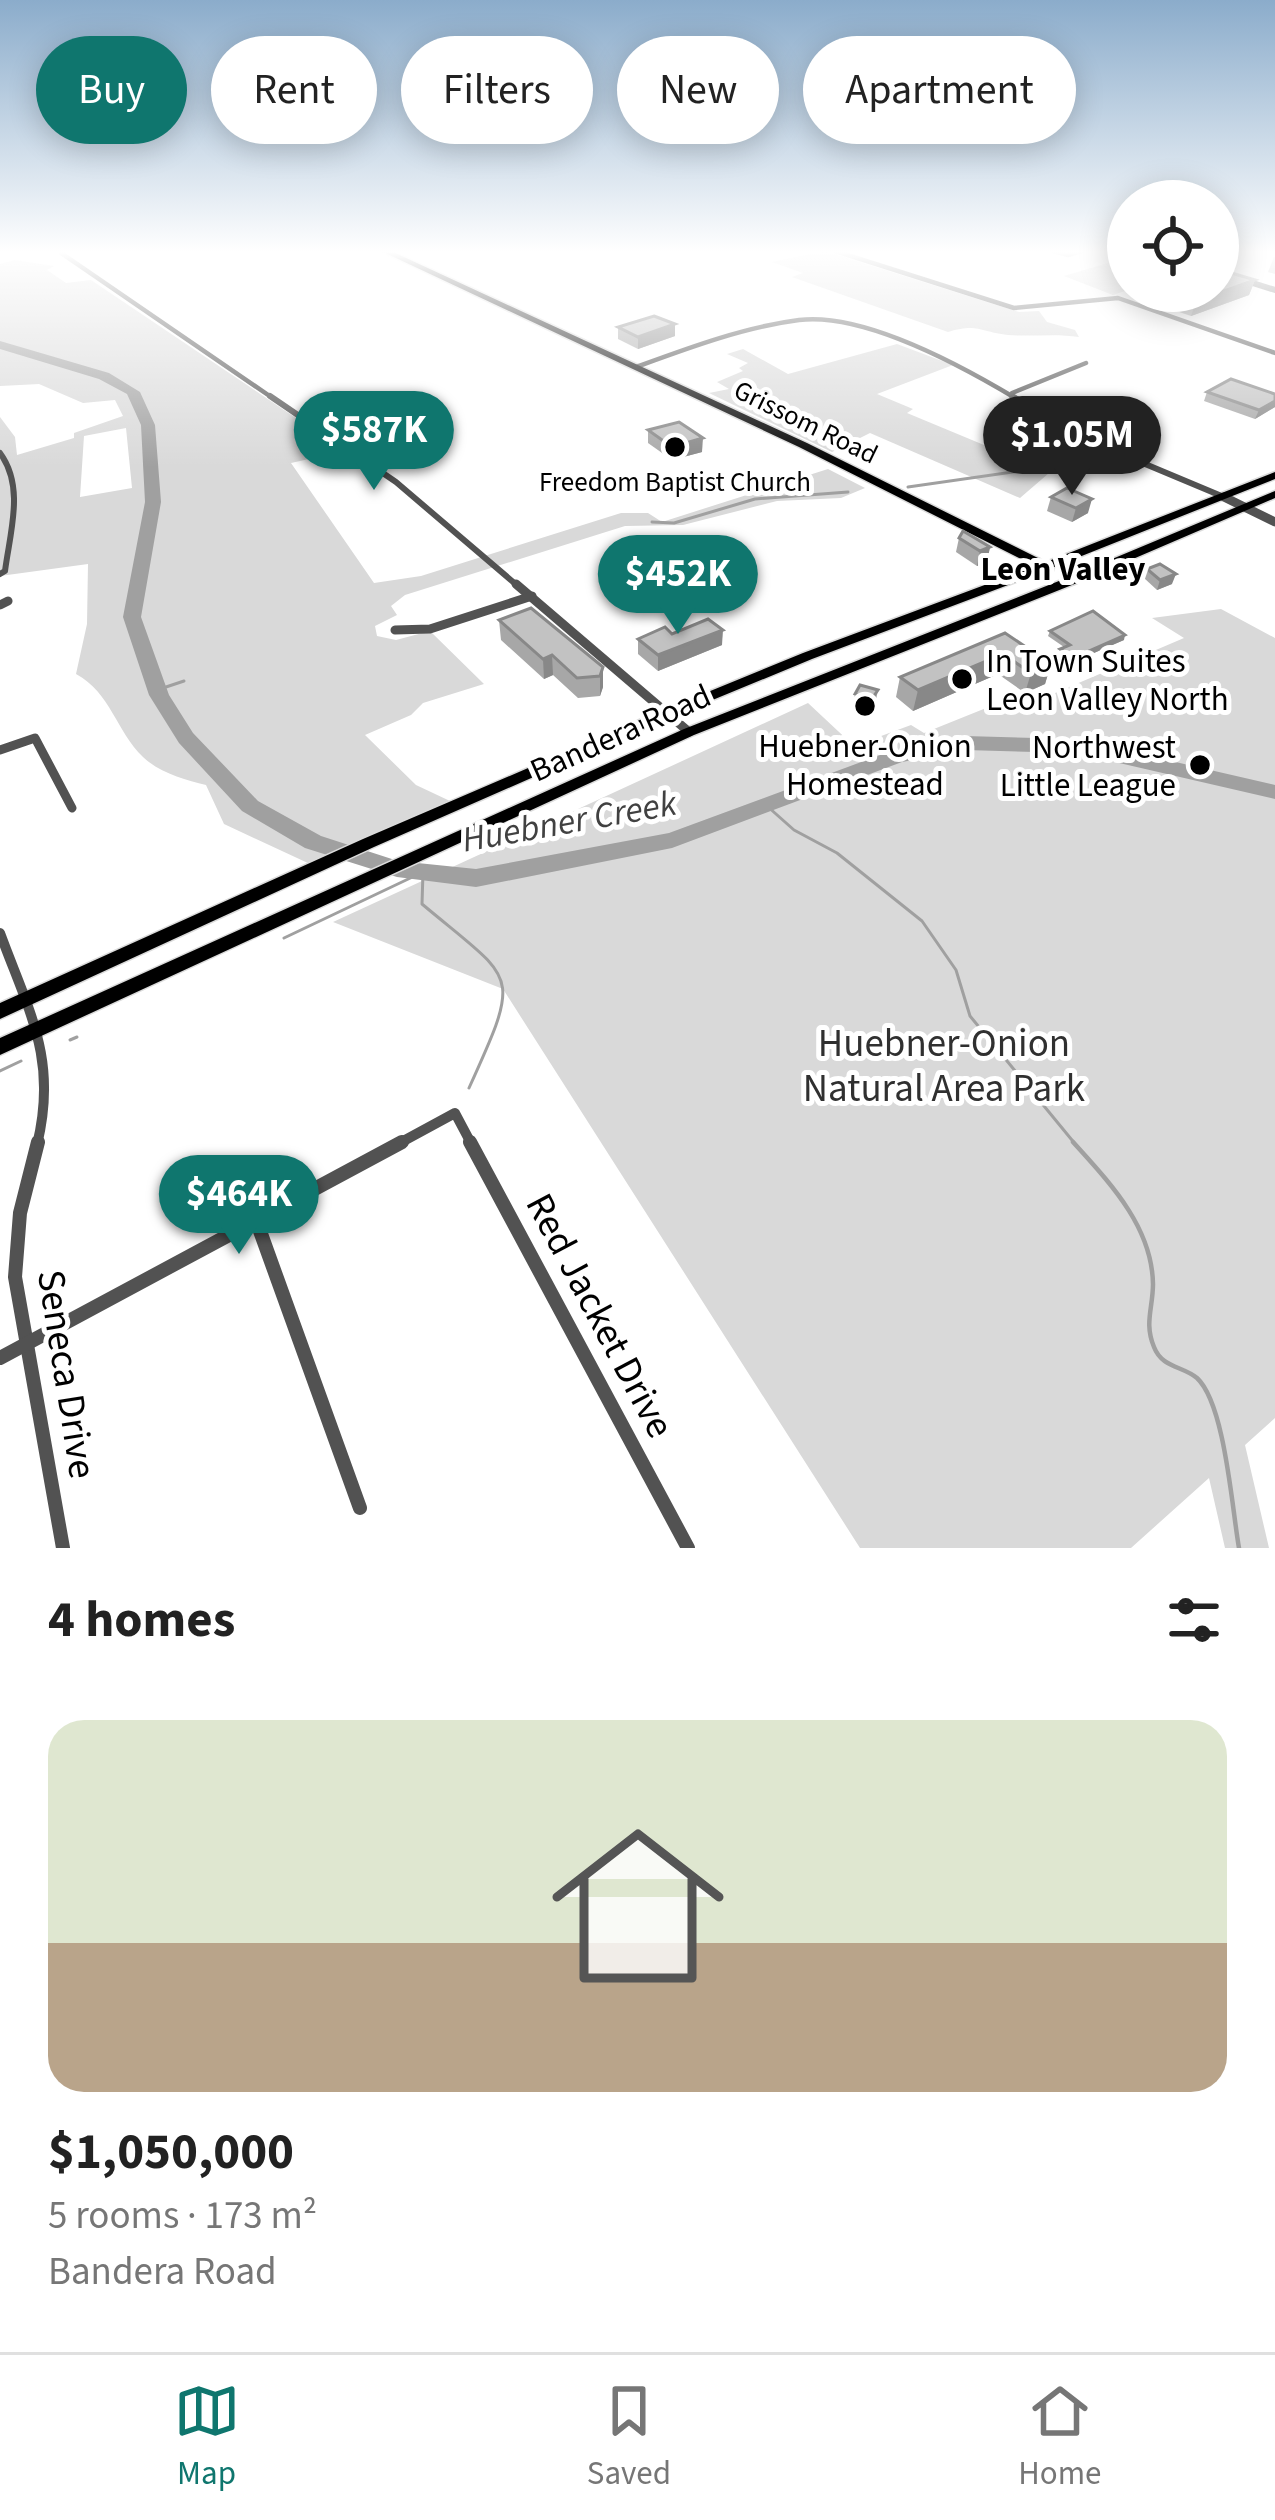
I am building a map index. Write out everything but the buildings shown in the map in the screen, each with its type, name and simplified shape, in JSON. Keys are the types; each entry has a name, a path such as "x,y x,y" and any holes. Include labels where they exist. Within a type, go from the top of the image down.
{"main road":[{"name":"Grissom Road","path":"540,323 1073,580"},
{"name":"Bandera Road","path":"0,1011 667,713 1048,568 1275,475"},
{"name":"Bandera Road","path":"0,1047 688,732 1073,580 1275,494"},
{"path":"1010,549 1018,565 1014,580"}],"street":[{"path":"164,323 360,456 532,596 688,732"},
{"path":"636,368 727,337 797,323"},
{"path":"848,323 961,365 1084,438 1275,522"},
{"path":"1191,323 1275,352"},
{"path":"1012,393 1086,363"},
{"path":"0,454 11,466 14,482 0,574"},
{"path":"395,630 430,629 532,596"},
{"path":"0,750 35,738 72,808"},
{"name":"Seneca Drive","path":"0,933 47,1080 41,1136 16,1245 26,1344 64,1548"},
{"name":"Red Jacket Drive","path":"256,1220 455,1112 688,1548"},
{"path":"0,1358 256,1220 360,1508"}],"green space":[{"path":"0,323 155,323 345,451 291,463 374,583 421,576 621,513 648,513 662,522 828,469 865,488 841,498 777,501 683,525 625,526 405,595 391,606 397,615 375,626 377,636 396,640 430,631 484,684 423,703 411,715 365,735 416,785 450,801 310,864 224,824 206,785 150,763 97,691 76,674 87,624 88,564 0,576 0,417 15,437 17,455 74,438 74,433 123,416 115,400 83,403 39,384 0,386","holes":["126,428 132,488 80,497 84,436"]},
{"path":"923,323 1051,323 1075,330 1079,337 1008,335 973,328 948,332"},
{"path":"897,344 953,365 877,394 913,409 907,413 984,445 1040,417 1084,444 1038,467 1049,473 1020,498 870,433 832,452 709,393 729,389 717,382 743,371 739,368 748,363 727,354 743,349 788,374"},
{"name":"Huebner-Onion Natural Area Park","path":"1221,609 1275,638 1275,1418 1245,1445 1269,1548 1225,1548 1209,1478 1131,1548 860,1548 503,989 333,922 808,703 854,746 911,725 924,733 1001,702 1034,702 1184,638 1152,618"}],"waterway":[{"name":"Huebner Creek","path":"0,345 104,376 133,392 148,425 153,502 132,617 159,695 186,738 250,806 313,842 397,869 476,878 672,840 898,756 965,743 1076,746 1275,792"},
{"path":"908,487 1034,469"},
{"path":"652,522 674,523 755,499 848,492"},
{"path":"157,690 184,681"},
{"path":"767,806 794,830 837,853 922,921 956,970 970,1016 1076,1145"},
{"path":"284,938 423,872 422,904 477,949 501,981 498,1020 469,1088"},
{"path":"70,1040 77,1037"},
{"path":"0,1071 21,1061"},
{"path":"1073,1142 1126,1206 1145,1243 1153,1284 1150,1330 1154,1347 1167,1363 1197,1378 1207,1391 1226,1458 1239,1548"}],"place":[{"name":"Freedom Baptist Church","path":"675,447"},
{"name":"In Town Suites Leon Valley North","path":"962,679"},
{"name":"Huebner-Onion Homestead","path":"865,706"},
{"name":"Northwest Little League","path":"1200,765"}],"district":[{"name":"Leon Valley","path":"1063,568"}]}
